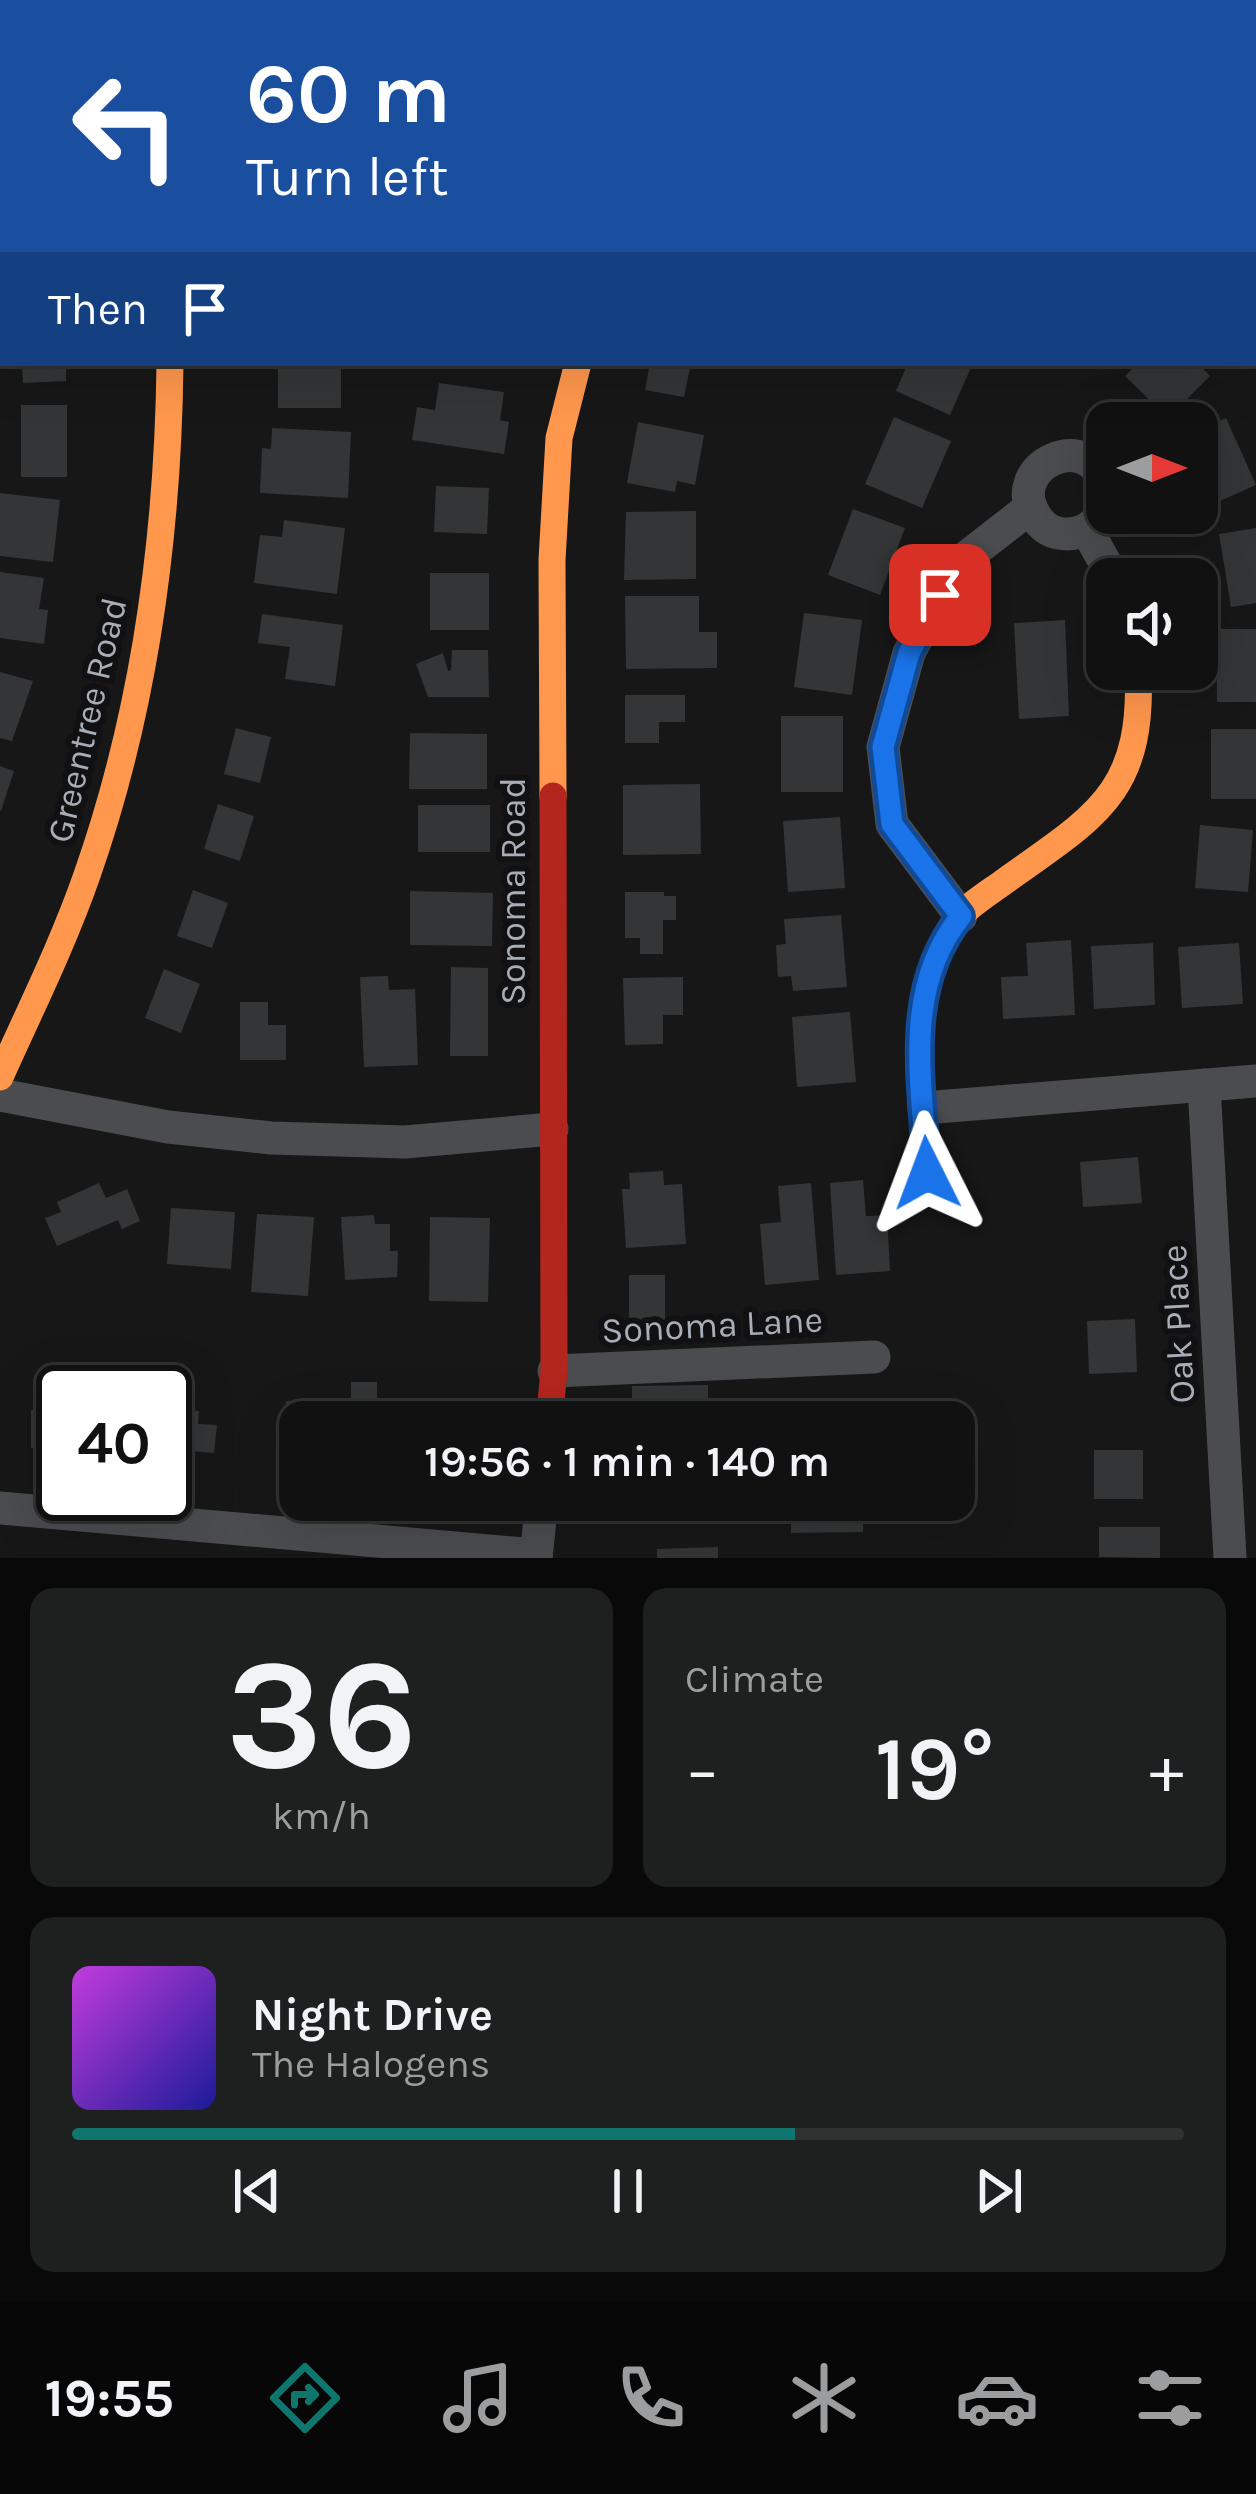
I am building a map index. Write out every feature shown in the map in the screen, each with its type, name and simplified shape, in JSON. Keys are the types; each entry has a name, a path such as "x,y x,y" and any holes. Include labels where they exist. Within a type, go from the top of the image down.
{"street":[{"name":"Greentree Road","path":"0,1077 87,874 128,732 156,581 168,453 170,366"},
{"name":"Sonoma Road","path":"551,1401 552,560 560,438 577,366"},
{"path":"1086,459 1062,455 1049,460 1038,468 1028,494 1047,529 1074,534 1086,531"},
{"path":"961,916 892,824 883,747 909,653 955,566 1031,507"},
{"path":"927,1173 919,1028 925,986 961,916 1093,816 1115,787 1133,748 1140,690"},
{"path":"924,1108 1256,1081"},
{"name":"Oak Place","path":"1204,1085 1229,1558"},
{"path":"0,1095 168,1127 271,1138 405,1142 552,1130"},
{"name":"Sonoma Lane","path":"554,1371 874,1357"},
{"path":"0,1508 536,1556 540,1521"}],"building":[{"path":"22,366 66,366 66,381 23,383"},
{"path":"278,366 341,366 341,408 278,408"},
{"path":"649,366 690,366 684,397 645,390"},
{"path":"907,366 972,366 950,415 896,391"},
{"path":"1135,366 1200,366 1210,376 1184,402 1152,402 1125,376"},
{"path":"439,383 504,392 500,420 509,422 504,454 412,440 417,407 435,410"},
{"path":"21,405 67,405 67,477 21,477"},
{"path":"894,417 951,441 922,508 865,484"},
{"path":"1226,418 1256,485 1218,502 1218,422"},
{"path":"638,422 704,435 695,485 677,481 675,492 627,483"},
{"path":"272,428 351,432 348,498 260,493 262,448 271,449"},
{"path":"436,486 489,488 487,534 434,532"},
{"path":"0,493 60,500 53,562 0,556"},
{"path":"853,509 905,528 880,595 828,575"},
{"path":"696,511 696,579 624,580 626,512"},
{"path":"284,520 345,528 337,594 254,583 260,535 282,537"},
{"path":"1256,528 1256,603 1231,607 1219,534"},
{"path":"0,572 44,578 39,609 48,610 44,644 0,638"},
{"path":"430,573 489,573 489,630 430,630"},
{"path":"625,596 699,596 699,632 717,632 717,668 626,669"},
{"path":"804,613 862,620 852,695 794,687"},
{"path":"262,614 343,625 335,686 285,679 290,647 258,643"},
{"path":"1065,620 1069,716 1019,719 1014,623"},
{"path":"1218,629 1256,629 1256,702 1217,702"},
{"path":"452,650 488,650 489,697 428,697 416,664 443,653 451,670"},
{"path":"0,672 33,681 12,741 0,738"},
{"path":"625,695 685,695 685,722 659,722 659,743 625,743"},
{"path":"781,716 843,716 843,792 781,792"},
{"path":"236,728 271,737 260,783 224,774"},
{"path":"1211,729 1256,729 1256,799 1211,799"},
{"path":"410,733 487,734 487,789 409,789"},
{"path":"0,766 14,771 1,811 0,810"},
{"path":"700,784 701,854 623,855 623,785"},
{"path":"218,804 254,816 240,861 204,849"},
{"path":"418,805 490,805 490,852 418,852"},
{"path":"840,817 845,888 788,892 783,821"},
{"path":"1200,825 1253,830 1248,892 1195,888"},
{"path":"193,890 228,903 212,948 177,936"},
{"path":"410,891 493,893 492,946 410,945"},
{"path":"625,892 676,896 676,920 663,920 663,954 640,954 640,938 625,938"},
{"path":"841,915 847,987 793,991 791,976 778,977 776,945 786,944 784,919"},
{"path":"1071,940 1075,1015 1003,1019 1001,977 1028,976 1026,943"},
{"path":"1153,943 1155,1005 1094,1009 1091,946"},
{"path":"1239,943 1243,1004 1182,1008 1178,947"},
{"path":"451,967 488,968 488,1056 450,1056"},
{"path":"164,969 200,984 181,1033 145,1018"},
{"path":"388,976 389,990 415,989 418,1065 364,1067 360,977"},
{"path":"683,977 683,1015 663,1015 663,1044 625,1045 623,978"},
{"path":"240,1002 268,1002 268,1025 286,1025 286,1060 240,1060"},
{"path":"850,1012 856,1082 797,1087 792,1017"},
{"path":"1138,1157 1142,1203 1083,1207 1080,1162"},
{"path":"663,1171 664,1185 682,1184 686,1244 626,1248 622,1189 630,1189 629,1173"},
{"path":"863,1180 866,1216 887,1215 890,1271 836,1275 830,1183"},
{"path":"99,1183 106,1198 127,1189 140,1221 122,1229 118,1220 57,1246 45,1218 61,1212 57,1202"},
{"path":"811,1183 819,1280 765,1285 760,1224 781,1222 778,1186"},
{"path":"171,1208 235,1212 231,1269 167,1264"},
{"path":"257,1214 314,1217 308,1296 251,1292"},
{"path":"374,1215 375,1224 390,1224 390,1251 398,1251 397,1277 345,1280 341,1217"},
{"path":"430,1217 490,1218 488,1302 429,1301"},
{"path":"629,1275 665,1275 665,1321 629,1321"},
{"path":"1135,1319 1137,1372 1089,1374 1087,1321"},
{"path":"351,1382 377,1382 377,1401 351,1401"},
{"path":"708,1385 708,1401 632,1401 632,1386"},
{"path":"31,1410 36,1410 36,1448 31,1448"},
{"path":"192,1410 199,1411 198,1424 217,1425 214,1453 192,1451"},
{"path":"1094,1450 1143,1450 1143,1499 1094,1499"},
{"path":"791,1521 863,1521 863,1532 791,1533"},
{"path":"1099,1527 1160,1527 1160,1558 1099,1557"},
{"path":"718,1547 718,1558 657,1558 657,1549"}],"traffic: slow":[{"path":"0,1077 78,901 124,750 158,558 170,366"},
{"path":"553,796 552,560 559,438 577,366"},
{"path":"927,1173 920,1048 927,987 936,957 955,921 968,908 1065,838 1108,797 1133,745 1138,690"}],"traffic: jam":[{"path":"551,1401 553,796"}],"route":[{"path":"927,1173 919,1028 925,986 961,916 892,824 883,747 909,653 940,595"}]}
